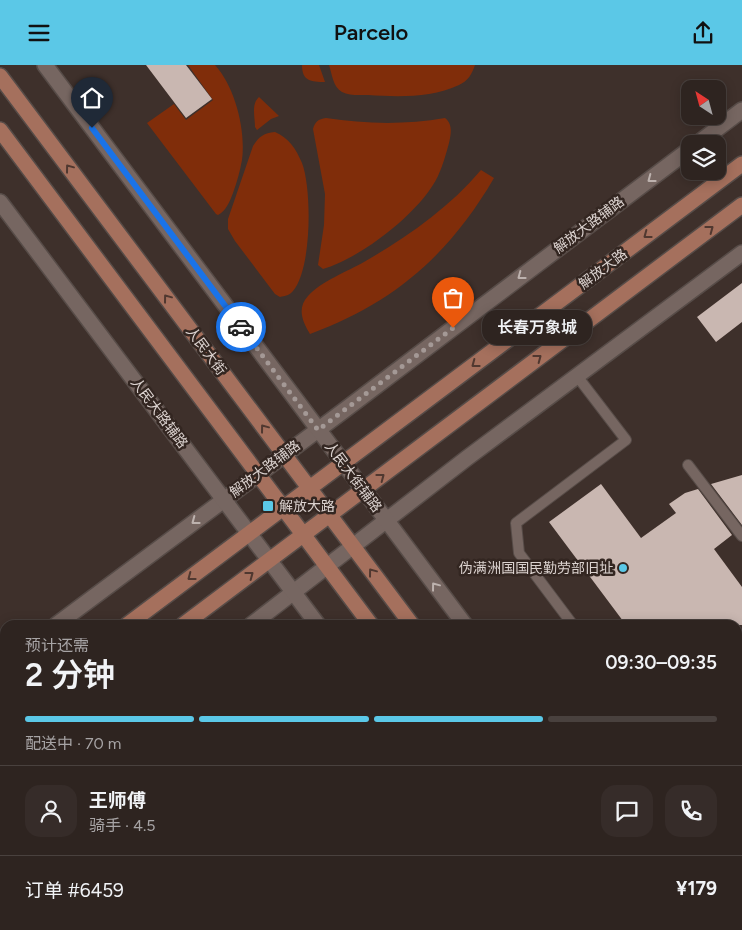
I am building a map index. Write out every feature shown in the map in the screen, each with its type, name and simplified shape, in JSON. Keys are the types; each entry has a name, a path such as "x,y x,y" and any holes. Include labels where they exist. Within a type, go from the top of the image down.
{"main road":[{"name":"人民大街","path":"0,77 408,620"},
{"path":"0,130 367,620"},
{"name":"解放大路","path":"135,620 742,164"},
{"path":"191,620 742,205"}],"street":[{"name":"人民大街辅路","path":"44,65 461,620"},
{"path":"709,135 742,110"},
{"name":"解放大路辅路","path":"63,620 681,156"},
{"name":"人民大路辅路","path":"0,202 314,620"},
{"path":"258,620 577,376 742,253"}],"lane":[{"path":"569,620 519,553 516,523 626,440 577,376"},
{"path":"688,465 742,536"}],"shaded area":[{"path":"188,65 215,65 228,85 238,109 243,148 242,160 229,202 218,215 147,123 174,104 186,120 213,100"},
{"path":"302,65 319,65 325,82 308,80 302,70"},
{"path":"329,65 475,65 469,77 459,85 437,92 403,96 345,93 339,90 335,84"},
{"path":"259,97 279,116 271,119 257,130 255,127 254,107"},
{"path":"326,118 355,122 385,123 445,118 448,120 451,133 446,155 438,176 430,190 418,204 372,244 355,255 323,269 318,265 324,225 325,194 313,129 317,121"},
{"path":"275,132 292,145 302,163 309,209 304,265 299,280 292,292 280,297 275,294 228,229 228,219 253,146 262,136"},
{"path":"481,170 494,178 477,206 438,253 417,273 368,307 340,322 310,334 303,319 302,310 305,301 313,291 327,281 364,262 427,221 469,184"}],"building":[{"path":"146,65 186,65 212,99 186,118"},
{"path":"742,283 742,322 716,342 697,317"},
{"path":"742,475 742,525 711,484"},
{"path":"601,484 641,538 676,513 669,504 685,493 698,489 732,535 714,549 742,587 742,620 622,620 549,522"}],"way so far":[{"path":"241,327 318,430 453,328"}],"place":[{"name":"长春万象城","path":"453,328"},
{"name":"解放大路","path":"268,506"},
{"name":"伪满洲国国民勤劳部旧址","path":"623,568"}],"route":[{"path":"92,128 241,327"}]}
